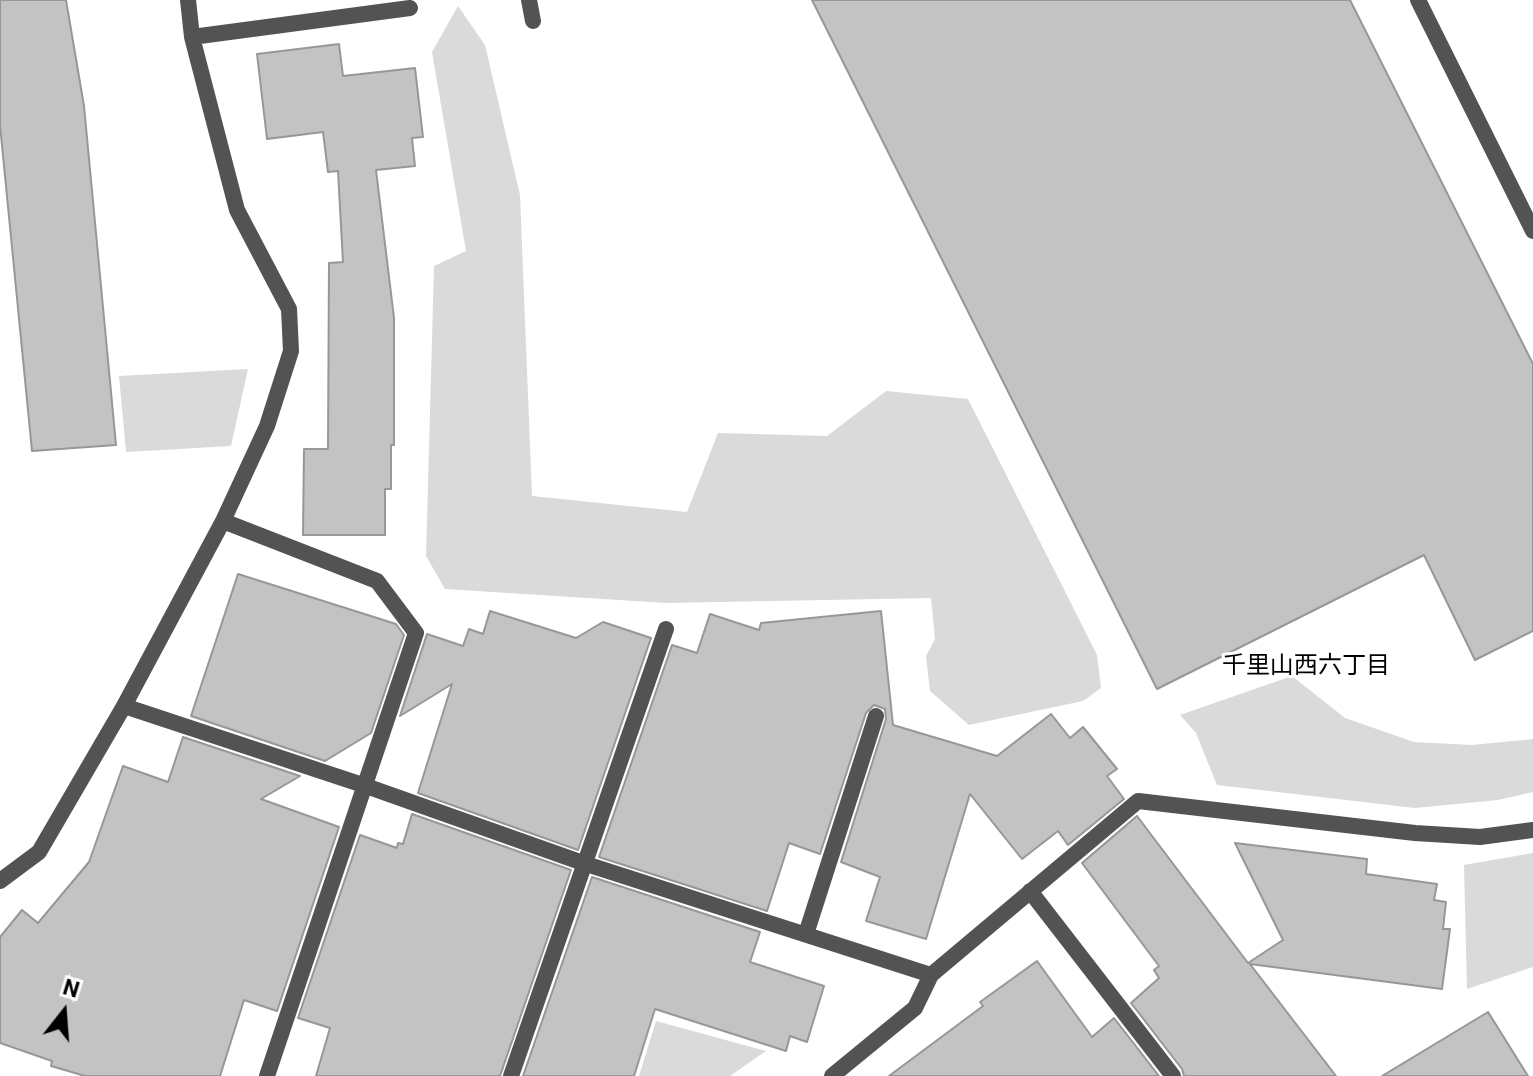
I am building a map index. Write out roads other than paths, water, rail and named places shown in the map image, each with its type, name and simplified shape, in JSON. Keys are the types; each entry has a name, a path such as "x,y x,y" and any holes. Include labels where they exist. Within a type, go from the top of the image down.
{"street":[{"path":"0,881 39,852 124,706 223,521 267,426 291,351 289,309 237,210 192,37 188,0"},
{"path":"529,0 533,21"},
{"path":"1418,0 1533,231"},
{"path":"192,37 410,8"},
{"path":"223,521 377,581 416,633 267,1076"},
{"path":"511,1076 666,629"},
{"path":"124,706 366,786 583,863 931,975"},
{"path":"806,934 876,716"},
{"path":"832,1076 915,1008 931,975 1138,801 1415,833 1480,837 1533,830"},
{"path":"1030,891 1173,1076"},
{"path":"850,1062 861,1076"}],"district":[{"name":"千里山西六丁目","path":"1306,667"}]}
